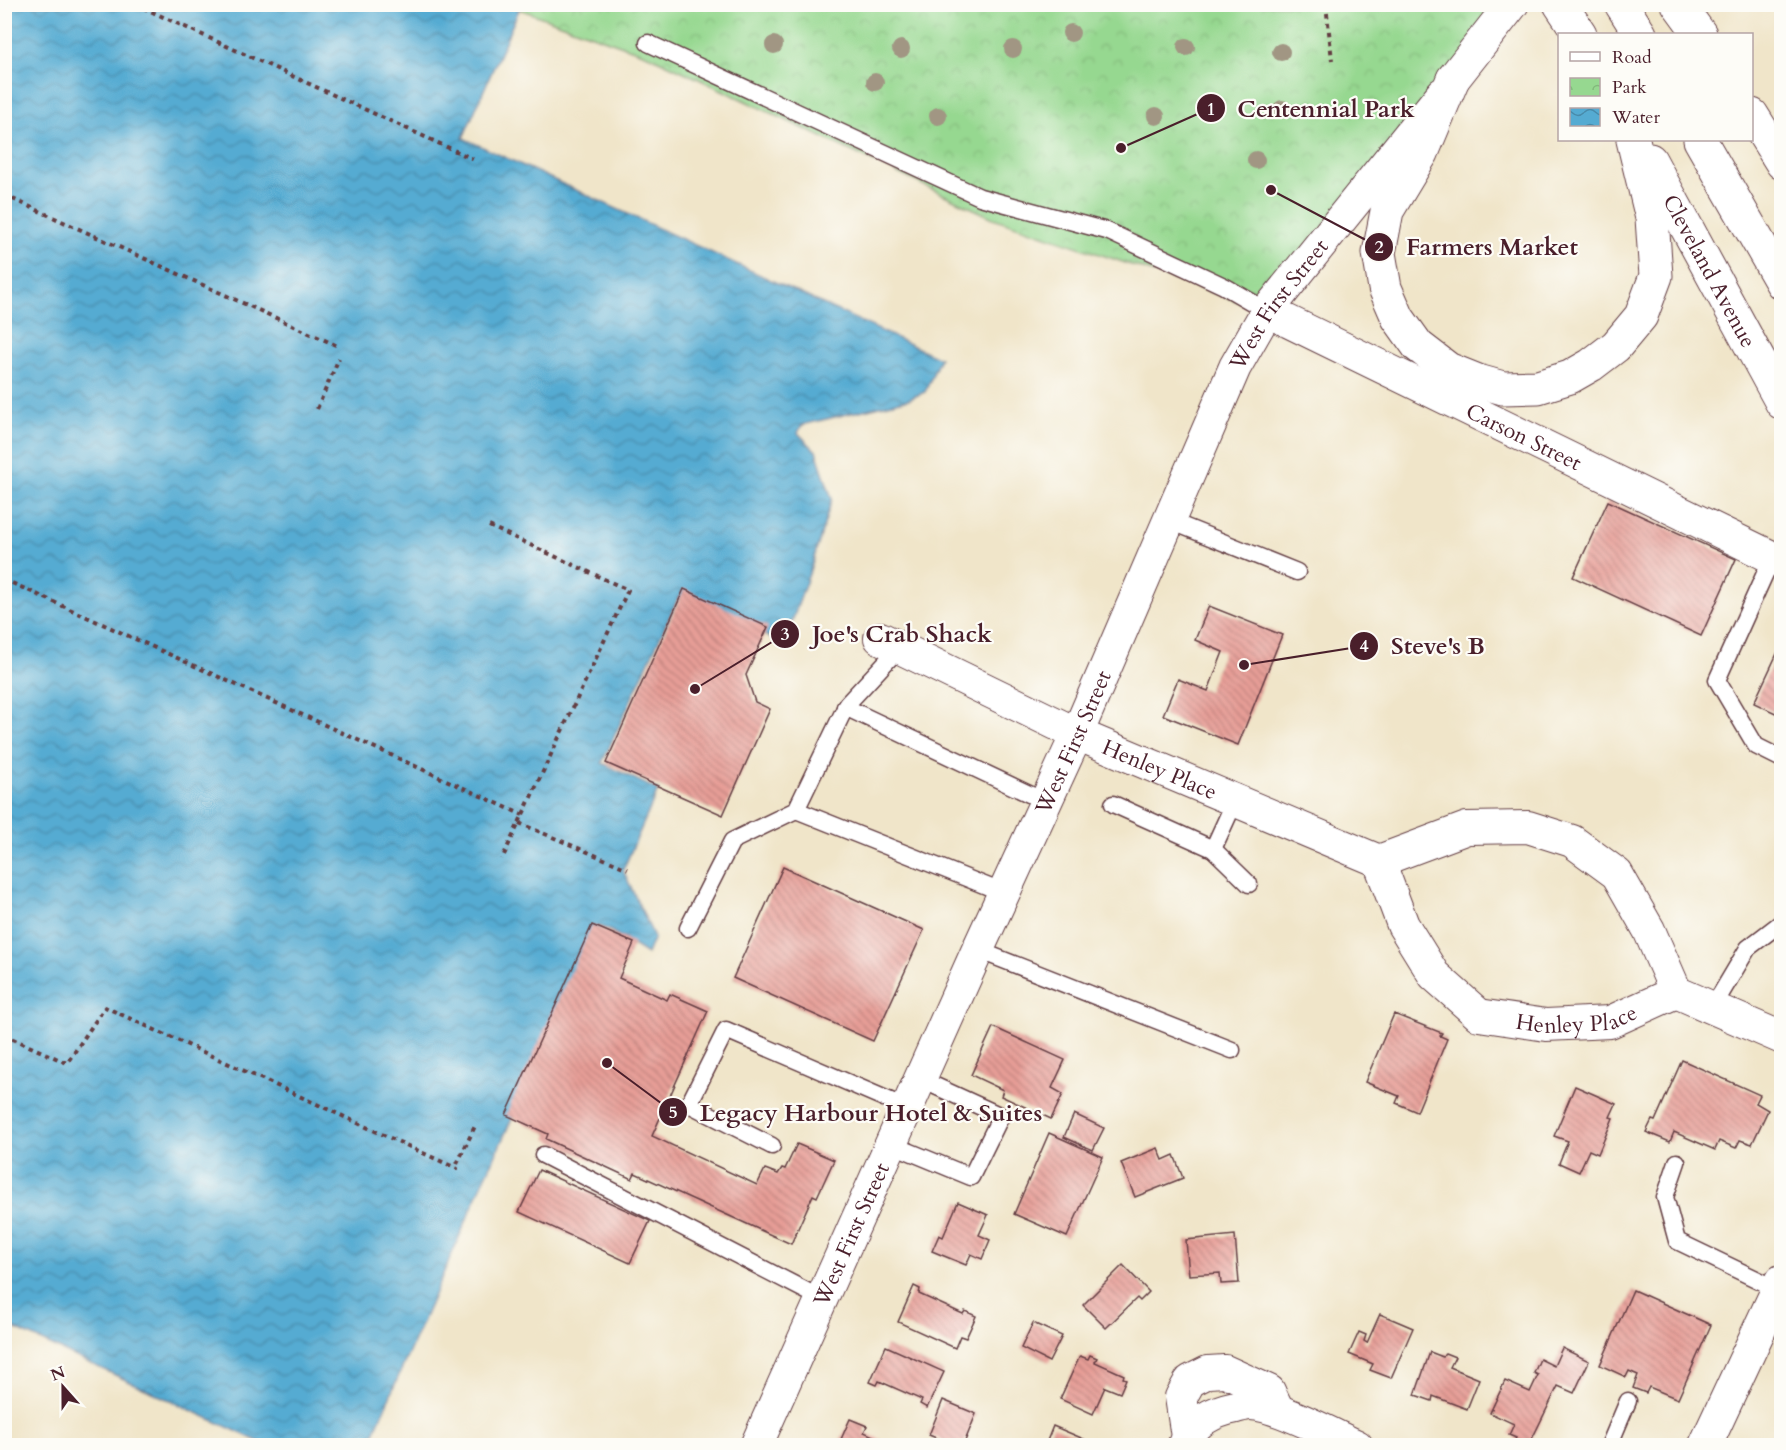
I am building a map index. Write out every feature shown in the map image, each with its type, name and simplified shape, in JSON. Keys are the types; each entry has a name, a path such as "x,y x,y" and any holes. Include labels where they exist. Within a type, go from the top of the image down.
{"main road":[{"path":"1512,4 1453,79 1422,153 1387,211 1379,253 1385,288 1398,318 1418,346 1448,369 1503,388 1538,387 1570,377 1616,346 1641,316 1656,276 1652,218 1632,141"},
{"path":"1560,4 1579,33"},
{"path":"1621,4 1639,33"},
{"path":"1678,4 1699,33"},
{"path":"1753,117 1782,163"},
{"name":"Cleveland Avenue","path":"1641,141 1782,403"},
{"path":"1701,141 1782,283"},
{"path":"1705,1446 1780,1281"}],"street":[{"name":"West First Street","path":"756,1446 1077,734 1235,367 1267,311 1453,79"},
{"name":"Carson Street","path":"1267,311 1777,560"},
{"name":"Henley Place","path":"890,643 1077,734 1379,861 1402,925 1434,975 1479,1015 1546,1025 1610,1022 1676,992"},
{"path":"1379,861 1467,828 1528,827 1572,841 1617,874 1648,930 1676,992 1782,1038"},
{"path":"1185,1441 1181,1397 1190,1380 1209,1372 1225,1371 1269,1392 1278,1411"},
{"path":"1185,1441 1204,1418 1226,1409 1250,1404 1278,1411 1358,1446"}],"lane":[{"path":"648,44 980,197 1107,231 1224,286 1267,311"},
{"path":"1168,520 1297,572"},
{"path":"1777,560 1718,680 1756,746 1782,759"},
{"path":"688,928 732,841 796,810 845,707 890,643"},
{"path":"845,707 1046,802"},
{"path":"1213,849 1235,801"},
{"path":"1113,804 1213,849 1249,884"},
{"path":"796,810 1004,893"},
{"path":"1713,1007 1748,948 1782,922"},
{"path":"978,950 1232,1050"},
{"path":"772,1146 689,1104 726,1029 907,1108"},
{"path":"891,1144 971,1177 1001,1116 920,1079"},
{"path":"543,1155 822,1299"},
{"path":"1677,1162 1665,1197 1677,1241 1780,1281"},
{"path":"1609,1446 1628,1401"}],"path":[{"path":"135,4 473,159"},
{"path":"1326,4 1332,60"},
{"path":"4,195 339,347"},
{"path":"317,409 339,358"},
{"path":"489,526 628,590 502,859"},
{"path":"12,583 523,815"},
{"path":"519,823 628,869"},
{"path":"4,1035 67,1063 105,1007 458,1170"},
{"path":"457,1164 476,1124"}],"green space":[{"path":"521,4 1512,5 1267,311 993,218 648,55 519,9"}],"water":[{"path":"5,5 521,5 463,138 940,358 925,392 909,399 802,425 798,433 816,451 832,499 784,644 679,596 602,763 658,790 623,870 654,937 647,954 599,926 481,1187 370,1442 360,1446 266,1445 5,1324"}],"building":[{"path":"1608,501 1736,559 1701,636 1573,577"},
{"path":"684,589 768,627 746,675 755,702 770,709 723,815 606,763"},
{"path":"1209,606 1282,635 1238,745 1163,715 1178,679 1208,691 1223,652 1195,640"},
{"path":"1782,643 1782,716 1754,703"},
{"path":"783,867 924,930 873,1041 733,978"},
{"path":"592,925 634,943 619,978 667,1000 670,994 708,1011 652,1136 757,1185 765,1169 778,1174 782,1168 785,1169 797,1144 834,1160 817,1197 813,1195 791,1244 635,1173 632,1179 546,1139 548,1134 506,1115"},
{"path":"1394,1014 1442,1033 1440,1036 1447,1039 1417,1112 1396,1103 1399,1096 1365,1082"},
{"path":"993,1027 1065,1060 1052,1088 1063,1094 1051,1119 1001,1096 1003,1090 971,1075"},
{"path":"1682,1060 1760,1095 1756,1103 1768,1110 1752,1144 1740,1140 1736,1148 1719,1141 1715,1150 1674,1132 1670,1142 1646,1132 1652,1120 1655,1121"},
{"path":"1575,1086 1616,1104 1610,1117 1613,1118 1598,1154 1589,1150 1579,1172 1559,1163 1568,1141 1554,1136"},
{"path":"1074,1114 1104,1128 1093,1150 1064,1137"},
{"path":"1049,1133 1103,1157 1067,1237 1014,1214"},
{"path":"1158,1148 1163,1160 1174,1155 1183,1178 1135,1197 1121,1163"},
{"path":"539,1170 650,1221 630,1263 519,1212"},
{"path":"958,1202 988,1215 979,1235 990,1240 982,1259 971,1254 966,1265 932,1251 939,1235 943,1237"},
{"path":"1235,1235 1239,1283 1221,1284 1220,1273 1189,1275 1186,1240"},
{"path":"1123,1265 1149,1292 1140,1301 1137,1298 1106,1328 1083,1305"},
{"path":"914,1286 920,1289 919,1294 963,1314 965,1311 976,1316 966,1338 960,1336 955,1348 898,1322"},
{"path":"1633,1290 1711,1325 1678,1399 1649,1387 1646,1393 1633,1388 1638,1375 1629,1371 1626,1377 1600,1365"},
{"path":"1380,1314 1413,1328 1391,1378 1370,1370 1373,1364 1349,1354 1359,1332 1366,1335 1364,1341 1367,1343"},
{"path":"1033,1323 1062,1336 1049,1362 1021,1348"},
{"path":"886,1346 944,1372 927,1408 920,1404 922,1400 879,1381 877,1385 870,1382"},
{"path":"1562,1348 1589,1361 1574,1393 1558,1386 1529,1445 1524,1442 1522,1446 1516,1446 1513,1444 1516,1438 1509,1435 1514,1424 1490,1413 1505,1381 1530,1392 1538,1375 1534,1373 1540,1359 1554,1366"},
{"path":"1430,1352 1443,1357 1445,1353 1455,1357 1450,1367 1479,1379 1467,1409 1433,1396 1432,1401 1415,1395"},
{"path":"1090,1355 1097,1358 1095,1362 1124,1375 1123,1378 1126,1379 1120,1393 1105,1387 1093,1414 1060,1399 1080,1356 1088,1359"},
{"path":"943,1400 976,1414 963,1446 956,1446 929,1435"},
{"path":"850,1419 867,1426 864,1432 895,1446 838,1446"},
{"path":"1053,1426 1086,1440 1097,1446 1045,1446"}],"place":[{"name":"Centennial Park","path":"1121,148"},
{"name":"Farmers Market","path":"1271,190"},
{"name":"Steve's B","path":"1244,665"},
{"name":"Joe's Crab Shack","path":"695,689"},
{"name":"Legacy Harbour Hotel & Suites","path":"607,1063"}]}
